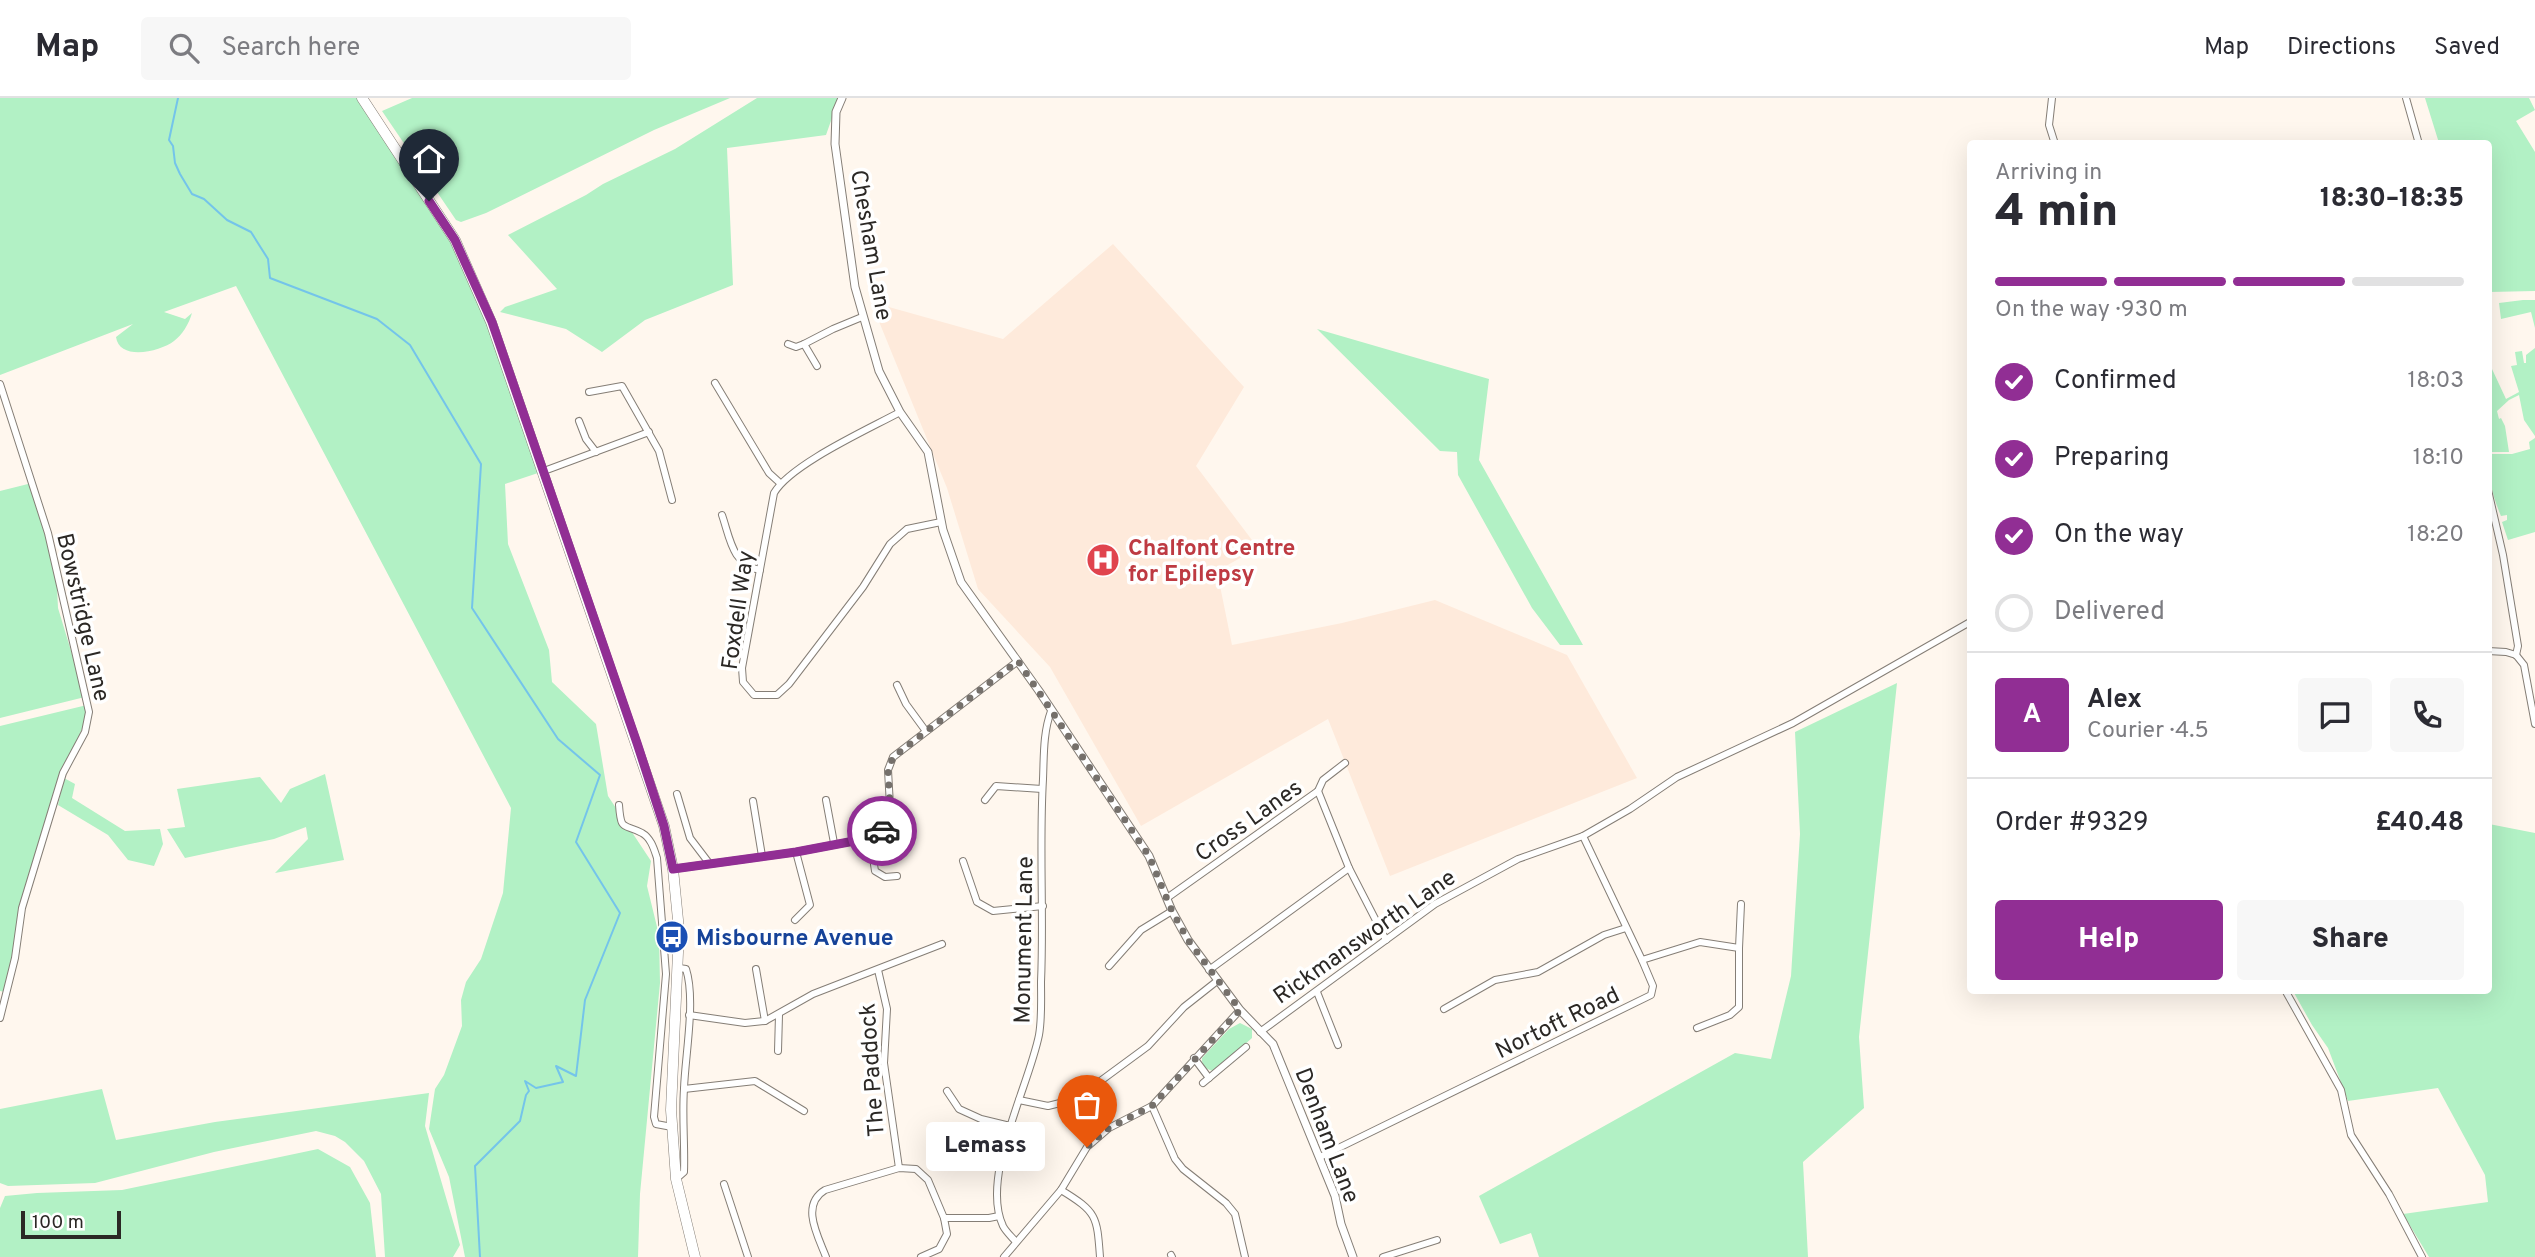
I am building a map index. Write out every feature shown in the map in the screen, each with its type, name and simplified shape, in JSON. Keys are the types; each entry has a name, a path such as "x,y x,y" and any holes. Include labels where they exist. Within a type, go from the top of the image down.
{"highway":[{"path":"362,98 455,240 492,322 664,826 678,912 679,968 672,1069 672,1127 676,1179 695,1257"}],"street":[{"name":"Chesham Lane","path":"842,98 836,113 835,144 855,287 862,317 879,371 901,412 928,452 942,522 961,582 1018,661 1149,856 1172,911 1188,940 1240,1010"},
{"path":"2052,98 2049,125 2053,140"},
{"path":"2406,98 2418,140"},
{"path":"788,344 796,347 862,317"},
{"path":"804,344 817,366"},
{"path":"715,383 769,473 780,483 814,460 901,412"},
{"name":"Bowstridge Lane","path":"0,384 48,533 89,712 85,733 63,773 22,908 15,958 0,1018"},
{"path":"589,392 622,386 659,451 672,500"},
{"path":"579,421 586,439 596,452"},
{"path":"544,471 649,432"},
{"name":"Foxdell Way","path":"780,483 774,492 742,668 743,682 754,695 777,695 789,684 823,641 890,544 907,530 942,522"},
{"path":"2492,507 2518,646 2516,655"},
{"path":"722,514 737,558 748,568 760,569"},
{"name":"Rickmansworth Lane","path":"1240,1010 1260,1032 1435,904 1518,859 1583,835 1630,809 1677,777 1793,723 1967,624"},
{"path":"2492,652 2516,655 2524,665 2535,724"},
{"path":"673,869 796,852 870,838 891,824 888,770 893,757 1018,661"},
{"path":"897,685 906,704 925,730"},
{"name":"Monument Lane","path":"999,1216 998,1179 1010,1126 1039,1034 1043,906 1042,789 1045,726 1051,711"},
{"path":"1318,791 1323,780 1345,762"},
{"path":"985,800 996,786 1042,789"},
{"name":"Cross Lanes","path":"1167,898 1318,791 1349,868 1386,940"},
{"path":"677,794 691,838 709,863"},
{"path":"826,800 834,843"},
{"path":"753,801 762,856"},
{"path":"619,805 620,821 628,829 646,836 657,858 666,974 654,1116 656,1124 672,1127"},
{"name":"Nortoft Road","path":"1320,1157 1651,996 1653,986 1583,835"},
{"path":"870,838 875,871 885,877 897,876"},
{"path":"795,920 810,905 796,852"},
{"path":"963,861 977,902 993,911 1043,906"},
{"path":"1209,970 1349,868"},
{"path":"1697,1028 1730,1015 1739,1007 1741,904"},
{"path":"1110,966 1141,930 1172,911"},
{"path":"1444,1009 1495,980 1538,972 1604,935 1626,928"},
{"path":"1642,960 1700,942 1739,948"},
{"name":"The Paddock","path":"689,1015 745,1023 765,1021 813,994 942,944"},
{"path":"676,1179 684,1171 684,1089 689,1015 688,976 686,969 679,968"},
{"path":"757,969 765,1021"},
{"name":"The Paddock","path":"878,970 887,1009 884,1063 899,1168"},
{"path":"1019,1100 1048,1106 1076,1099 1148,1046 1184,1007 1217,981"},
{"path":"1317,992 1338,1045"},
{"path":"2287,994 2341,1090 2351,1135 2389,1194 2423,1257"},
{"path":"1016,1257 1006,1254 1061,1190 1087,1147 1109,1128 1152,1106 1240,1010"},
{"path":"778,1051 779,1015"},
{"name":"Denham Lane","path":"1260,1032 1273,1044 1306,1129 1320,1157 1353,1257"},
{"path":"1194,1058 1206,1081 1246,1047"},
{"path":"684,1089 755,1081 804,1111"},
{"path":"947,1091 959,1109 981,1119 1010,1126"},
{"path":"1152,1106 1175,1159 1235,1214 1245,1257"},
{"path":"826,1257 812,1221 812,1209 817,1195 825,1190 899,1168 916,1169 928,1180 944,1218 947,1234 940,1249 921,1257"},
{"path":"724,1184 748,1257"},
{"path":"1061,1190 1081,1202 1096,1219 1100,1257"},
{"path":"944,1218 989,1219 999,1216 1004,1228 1016,1242"},
{"path":"1383,1257 1437,1240"}],"shaded area":[{"name":"Chalfont Centre for Epilepsy","path":"1113,244 1244,387 1196,466 1258,548 1217,571 1232,645 1342,623 1435,600 1567,655 1637,778 1390,876 1328,719 1141,826 1050,667 978,589 947,488 871,302 1003,339"}],"green space":[{"path":"0,98 363,98 455,240 544,471 505,484 508,544 549,650 552,682 596,724 608,796 651,861 647,886 659,935 660,983 640,1194 638,1257 465,1257 449,1177 429,1129 435,1089 444,1075 462,1026 461,1000 466,982 481,959 503,893 511,808 236,286 164,312 185,319 192,313 180,336 168,345 141,352 124,349 116,337 133,324 0,375"},
{"path":"412,98 730,98 654,130 486,213 461,222 456,220 382,111"},
{"path":"757,98 839,98 826,135 727,148 733,285 645,320 602,352 566,329 500,312 505,307 557,289 508,235 675,149"},
{"path":"2425,98 2529,98 2535,110 2516,121 2535,152 2535,291 2492,292 2492,140 2438,140"},
{"path":"2535,300 2535,328 2531,312 2501,319 2499,303"},
{"path":"1317,329 1489,379 1479,460 1583,645 1560,645 1532,608 1458,475 1457,452 1440,451"},
{"path":"2535,348 2535,436 2524,420 2519,395 2497,411 2505,426 2509,452 2492,452 2492,369 2506,399 2519,392 2511,366 2517,365 2515,352 2522,351 2524,363 2526,355"},
{"path":"2535,438 2535,532 2508,540 2502,522 2507,520 2507,515 2501,516 2492,490 2492,454 2512,454 2530,449 2529,442"},
{"path":"32,483 56,567 58,608 85,697 0,718 0,491"},
{"path":"1897,683 1859,1037 1864,1108 1803,1162 1808,1257 1539,1257 1531,1233 1500,1244 1479,1196 1735,1053 1771,1059 1791,976 1800,834 1795,732"},
{"path":"87,705 89,712 68,762 22,908 5,992 0,991 0,726"},
{"path":"325,774 344,860 275,873 308,839 306,827 274,839 185,858 167,829 185,827 177,789 260,777 281,803 290,789"},
{"path":"64,778 75,784 72,798 125,831 160,829 163,844 154,866 128,860 108,835 58,805"},
{"path":"2492,825 2535,833 2535,1257 2429,1257 2403,1214 2488,1202 2485,1175 2438,1088 2348,1101 2328,1048 2295,994 2492,994"},
{"path":"1240,1023 1252,1029 1252,1038 1215,1071 1206,1068 1202,1058 1229,1029"},
{"path":"102,1089 116,1140 215,1122 429,1093 425,1126 460,1245 453,1257 385,1257 381,1194 364,1161 345,1142 316,1131 214,1152 95,1183 8,1186 0,1183 0,1109"},
{"path":"318,1149 350,1167 370,1203 376,1257 0,1257 0,1208 5,1196 122,1190"}],"waterway":[{"path":"178,98 169,140 180,174 192,194 204,199 227,220 251,232 268,259 270,278 377,319 410,345 481,464 472,608 558,739 600,775 576,842 620,913 585,1000 576,1076 556,1066 563,1082 536,1088 525,1081 529,1091 520,1121 475,1166 480,1257"}],"way so far":[{"path":"882,831 891,824 888,770 893,757 1018,661 1149,856 1172,911 1188,940 1240,1010 1152,1106 1109,1128 1087,1147"}],"place":[{"name":"Chalfont Centre for Epilepsy","path":"1103,560"},
{"name":"Misbourne Avenue","path":"672,937"},
{"name":"Lemass","path":"1087,1147"}],"route":[{"path":"429,201 455,240 492,322 637,743 664,826 673,869 796,852 870,838 882,831"}]}
